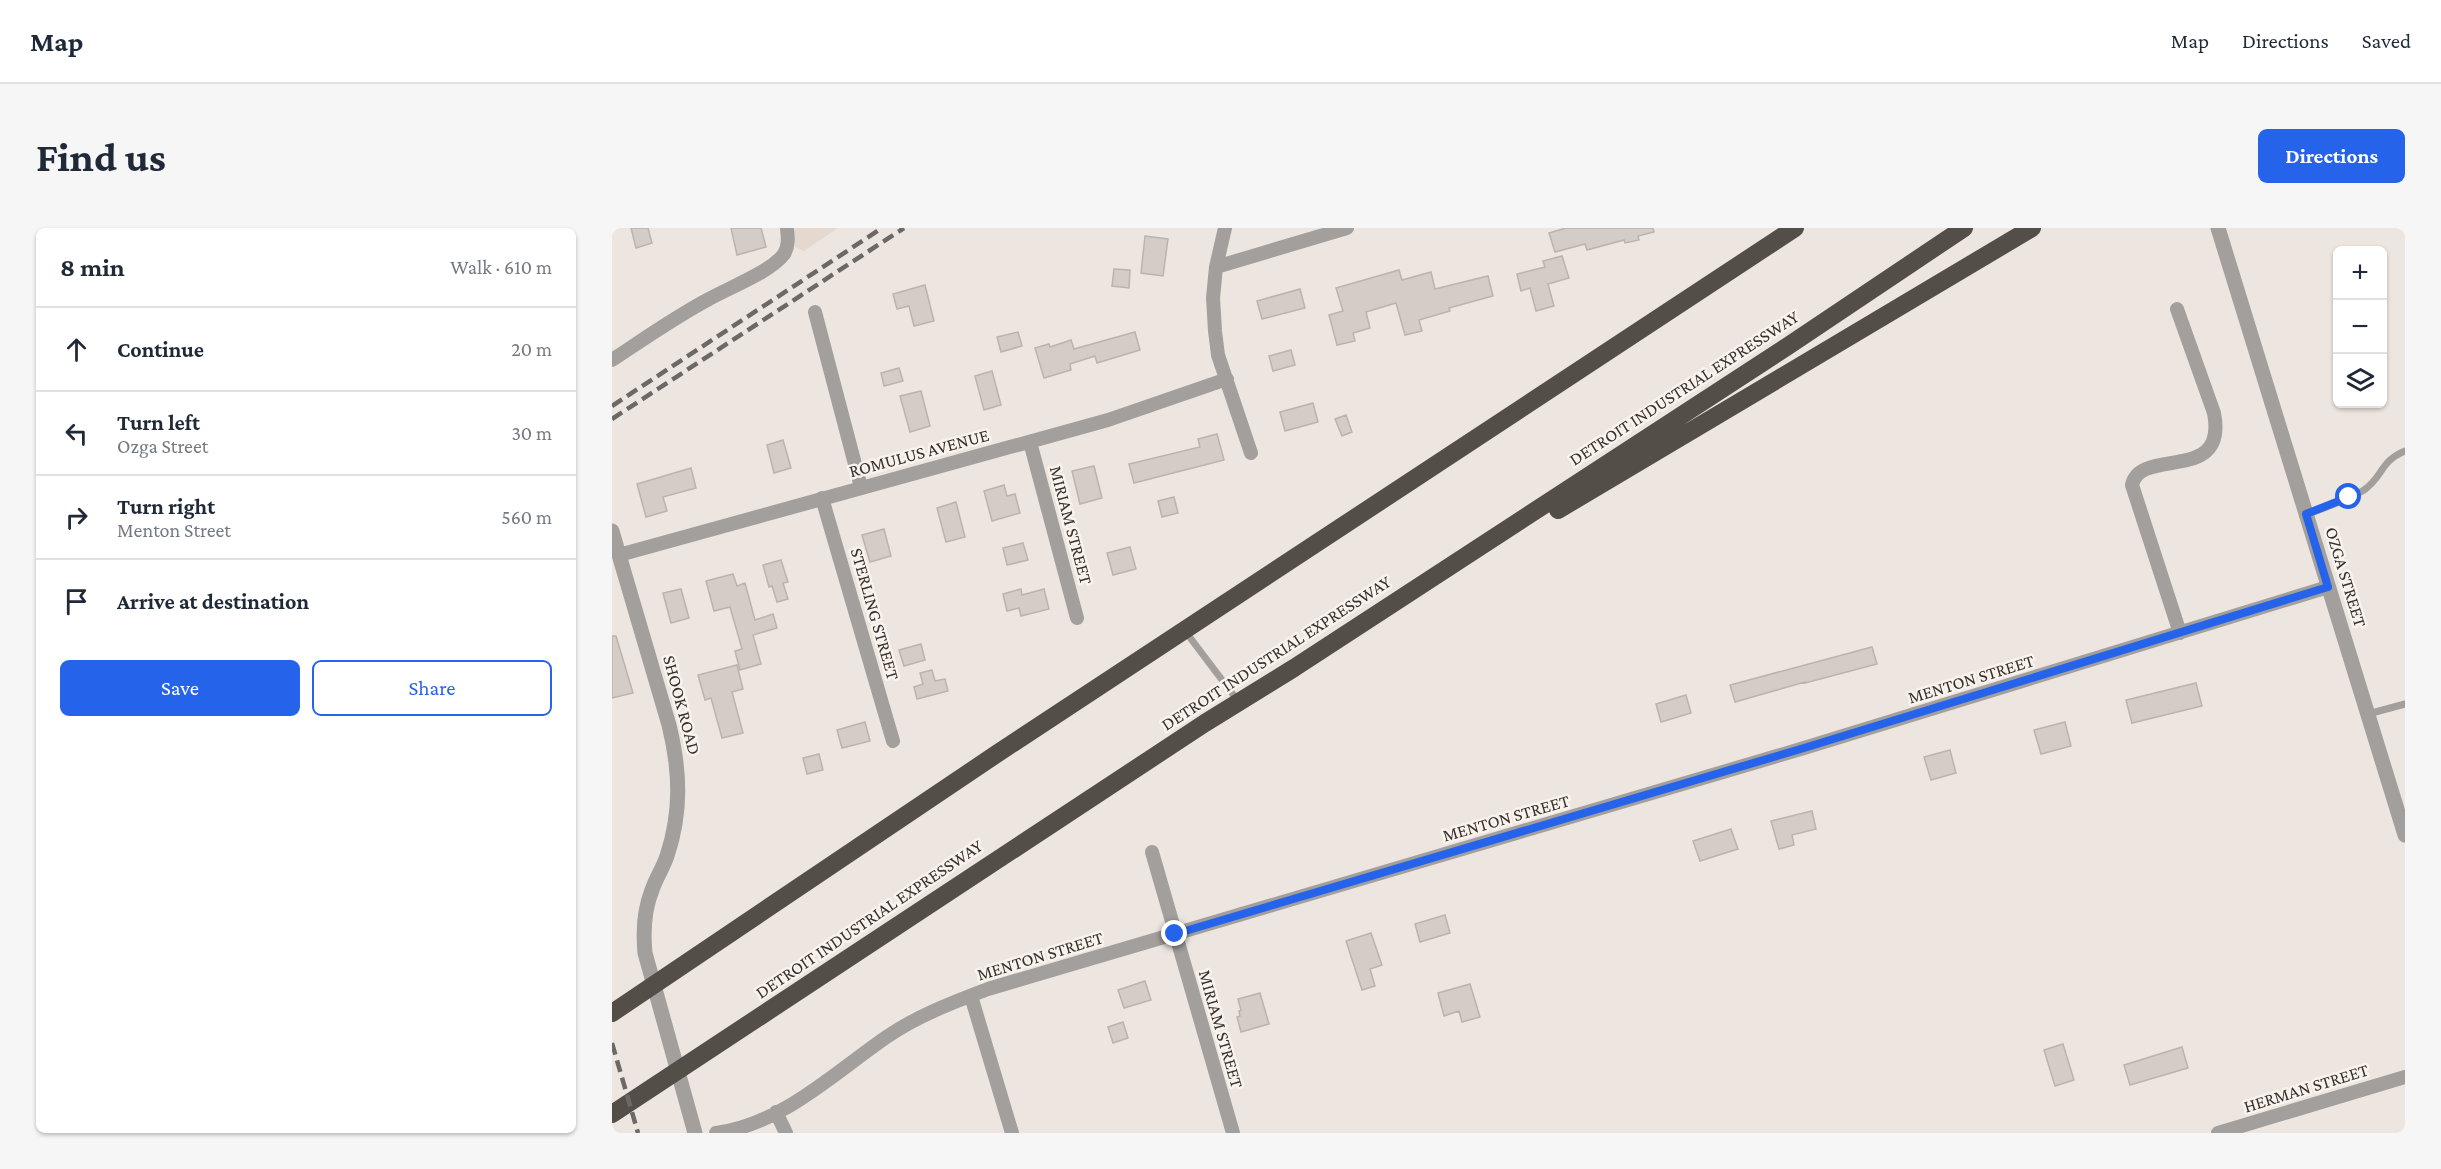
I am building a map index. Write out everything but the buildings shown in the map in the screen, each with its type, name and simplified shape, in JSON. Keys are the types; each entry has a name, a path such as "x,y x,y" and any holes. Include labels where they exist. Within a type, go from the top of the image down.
{"highway":[{"path":"612,1013 1184,631 1795,228"},
{"name":"DETROIT INDUSTRIAL EXPRESSWAY","path":"612,1114 1238,701 1294,668 1788,346 1964,228"},
{"path":"1294,668 2032,228"}],"street":[{"path":"612,360 708,299 746,281 777,261 784,254 788,243 787,228"},
{"path":"1225,228 1216,267 1213,298 1215,331 1218,355 1251,453"},
{"path":"1216,267 1347,228"},
{"name":"OZGA STREET","path":"2218,228 2405,835"},
{"path":"2177,309 2214,413 2217,429 2215,441 2201,456 2140,473 2134,479 2133,485 2180,633"},
{"path":"815,312 861,487"},
{"name":"ROMULUS AVENUE","path":"619,555 1148,408 1227,379"},
{"name":"MIRIAM STREET","path":"1030,442 1077,618"},
{"name":"STERLING STREET","path":"822,498 893,741"},
{"name":"SHOOK ROAD","path":"612,531 669,725 677,763 678,804 673,835 666,858 651,891 644,933 645,953 695,1133"},
{"name":"MENTON STREET","path":"716,1133 730,1131 776,1112 805,1095 890,1035 933,1011 971,996 1804,748 2328,587"},
{"name":"MIRIAM STREET","path":"1152,852 1233,1133"},
{"path":"971,996 1012,1133"},
{"name":"HERMAN STREET","path":"2218,1133 2405,1077"},
{"path":"776,1112 786,1133"}],"lane":[{"path":"2306,514 2364,489 2375,480 2385,463 2405,451"},
{"path":"1184,631 1238,701"},
{"path":"2368,714 2405,704"}],"shaded area":[{"path":"795,228 838,228 804,251 795,247"}],"railway":[{"path":"612,406 882,228"},
{"path":"612,419 904,228"},
{"path":"612,1043 638,1133"}],"route":[{"path":"1175,934 1804,748 2328,587 2306,514 2349,497"}]}
